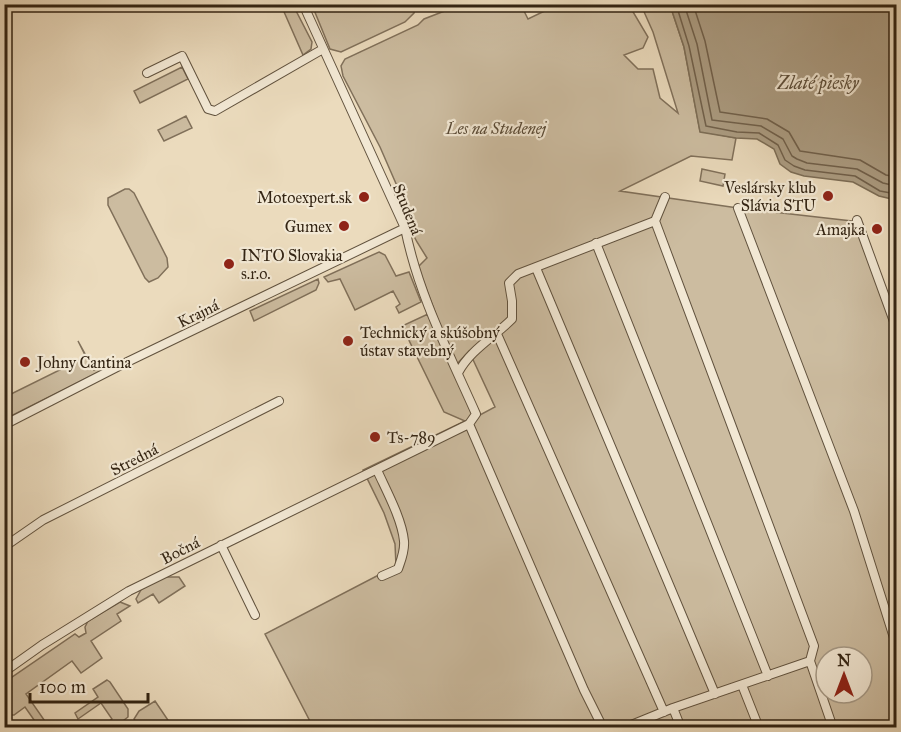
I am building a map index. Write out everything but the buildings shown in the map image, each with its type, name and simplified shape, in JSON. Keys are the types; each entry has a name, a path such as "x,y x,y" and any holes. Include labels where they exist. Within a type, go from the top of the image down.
{"street":[{"name":"Studená","path":"303,4 405,228 423,296 476,414"},
{"path":"147,73 182,56 208,109 215,111 323,49"},
{"path":"665,197 655,221 814,646 810,661 833,728"},
{"path":"738,208 854,511 897,644"},
{"path":"857,220 897,327"},
{"path":"458,373 464,361 471,354 512,319 509,283 518,274 655,221"},
{"name":"Krajná","path":"4,425 123,363 405,228"},
{"path":"596,243 768,676"},
{"path":"536,268 715,694"},
{"path":"497,334 664,712"},
{"name":"Stredná","path":"4,547 43,520 279,401"},
{"name":"Bočná","path":"4,672 50,640 129,591 469,424 476,414"},
{"path":"469,424 584,690 603,728"},
{"path":"377,470 396,513 404,540 403,556 398,569 382,576"},
{"path":"221,545 255,615"},
{"path":"624,728 673,708 810,661"},
{"path":"742,685 759,728"},
{"path":"673,708 681,728"}],"green space":[{"path":"281,5 293,5 312,42 311,49 303,55"},
{"path":"312,5 416,5 414,13 405,22 341,52 330,49"},
{"name":"Les na Studenej","path":"460,5 521,5 528,19 557,5 629,5 648,37 643,48 624,55 638,69 653,69 660,98 678,113 653,32 641,5 670,5 684,47 700,131 736,138 732,160 691,156 620,191 852,221 866,236 896,317 896,727 313,727 265,634 396,566 395,544 384,513 363,470 465,421 444,412 402,326 428,314 480,415 495,407 469,351 457,364 418,267 427,258 406,221 411,218 380,147 343,76 341,66 345,59 418,25 424,19"},
{"path":"182,67 188,79 140,103 134,91"},
{"path":"186,116 192,128 164,141 158,130"},
{"path":"702,169 725,174 723,186 700,181"},
{"path":"125,189 134,193 167,258 168,267 158,278 149,282 108,205 108,198"},
{"path":"379,252 385,255 396,276 409,272 421,302 399,313 396,307 400,304 393,291 355,310 340,279 328,282 324,277"},
{"path":"318,279 316,290 254,321 250,311"},
{"path":"78,341 94,370 116,360 117,363 5,419 5,397 86,357"},
{"path":"163,577 179,577 185,586 159,603 153,594 138,603 136,599 142,588"},
{"path":"120,602 130,606 117,614 121,621 91,641 102,658 81,673 72,661 26,694 49,727 39,727 25,707 14,715 5,715 5,682 75,634 79,637 86,633 85,627 88,621"},
{"path":"107,680 128,709 128,717 115,727 100,727 112,719 101,703 78,719 75,713 98,697 93,689"},
{"path":"155,701 172,726 139,727 134,719 139,711"}],"water":[{"name":"Zlaté piesky","path":"670,5 896,5 896,200 879,196 853,182 804,176 791,172 780,164 774,149 757,139 700,132 684,47"}],"place":[{"name":"Veslársky klub Slávia STU","path":"828,196"},
{"name":"Motoexpert.sk","path":"364,197"},
{"name":"Gumex","path":"344,226"},
{"name":"Amajka","path":"877,229"},
{"name":"INTO Slovakia s.r.o.","path":"229,264"},
{"name":"Technický a skúšobný ústav stavebný","path":"348,341"},
{"name":"Johny Cantina","path":"25,362"},
{"name":"Ts-789","path":"375,437"}]}
